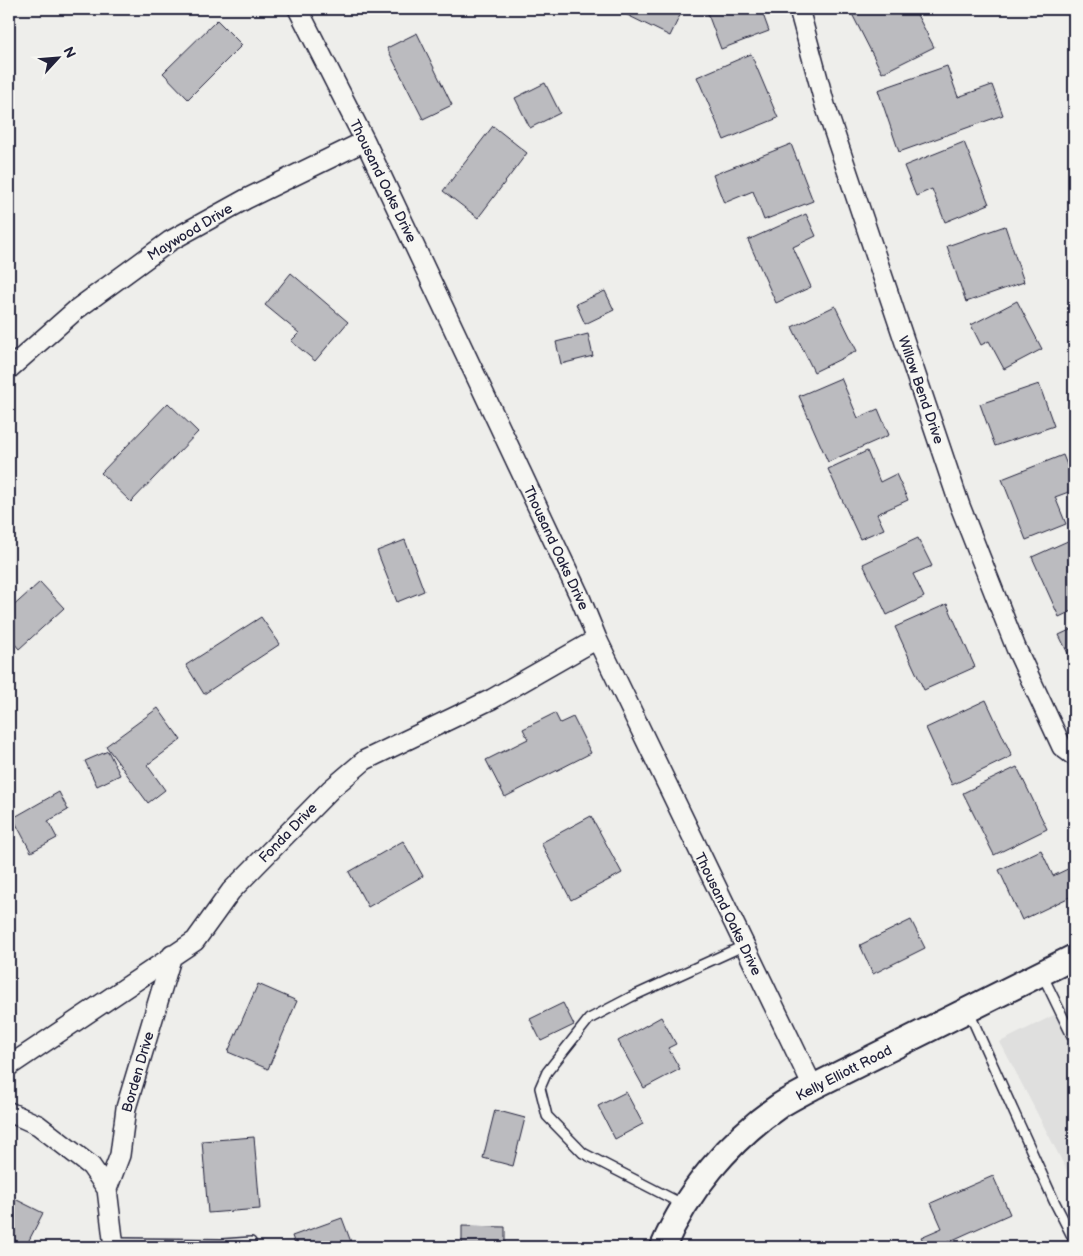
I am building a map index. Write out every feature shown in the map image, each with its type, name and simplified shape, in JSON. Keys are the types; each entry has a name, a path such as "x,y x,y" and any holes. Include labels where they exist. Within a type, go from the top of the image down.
{"street":[{"name":"Thousand Oaks Drive","path":"298,9 365,141 579,595 597,639 812,1087"},
{"name":"Willow Bend Drive","path":"799,9 825,105 960,506 1016,648 1062,747 1074,756"},
{"name":"Maywood Drive","path":"9,369 77,309 170,241 246,198 365,141"},
{"name":"Fonda Drive","path":"9,1066 195,941 231,891 331,789 366,760 492,699 597,639"},
{"name":"Borden Drive","path":"107,1189 120,1155 126,1108 172,955"},
{"name":"Kelly Elliott Road","path":"663,1247 685,1206 728,1150 779,1106 812,1087 1074,957"},
{"name":"Borden Drive","path":"9,1112 38,1125 91,1166 107,1189 114,1245"}],"lane":[{"path":"685,1206 582,1153 547,1116 540,1088 547,1072 589,1019 631,997 743,946"},
{"path":"1042,974 1074,1038"},
{"path":"968,1010 1054,1201 1074,1240"},
{"path":"114,1245 251,1242"}],"shaded area":[{"path":"1074,1005 1074,1184 1000,1042"}],"building":[{"path":"615,9 683,9 670,36"},
{"path":"706,9 761,9 769,31 721,49"},
{"path":"914,9 934,47 882,73 850,10"},
{"path":"217,20 242,45 188,99 163,73"},
{"path":"417,33 452,105 423,119 387,48"},
{"path":"751,54 778,118 724,140 697,77"},
{"path":"947,66 958,97 992,85 1003,115 899,152 878,90"},
{"path":"545,83 560,113 530,128 515,98"},
{"path":"493,126 527,153 478,218 443,191"},
{"path":"964,142 989,204 945,222 932,189 916,196 904,166"},
{"path":"791,144 813,201 764,220 753,191 724,203 713,175"},
{"path":"806,214 816,236 793,247 811,287 776,303 748,240"},
{"path":"1005,226 1024,282 966,302 947,246"},
{"path":"291,273 348,322 315,361 291,341 299,333 265,305"},
{"path":"605,291 614,310 585,324 576,304"},
{"path":"1017,301 1042,349 1004,369 989,341 981,345 971,325"},
{"path":"835,306 857,351 814,372 792,327"},
{"path":"588,334 593,356 561,364 556,342"},
{"path":"841,378 858,418 878,409 889,435 828,462 799,396"},
{"path":"1039,384 1054,426 995,446 980,404"},
{"path":"168,403 198,432 131,502 101,473"},
{"path":"867,451 880,482 896,474 908,500 877,514 884,529 860,539 828,469"},
{"path":"1063,455 1074,482 1074,490 1055,497 1066,524 1026,540 1002,479"},
{"path":"918,538 932,566 913,574 924,597 887,615 863,564"},
{"path":"405,540 424,591 397,602 377,551"},
{"path":"1070,540 1074,549 1074,610 1059,617 1032,557"},
{"path":"40,582 64,608 19,649 9,637 9,610"},
{"path":"947,604 975,667 924,690 895,627"},
{"path":"261,617 280,644 204,694 186,665"},
{"path":"1074,628 1074,666 1059,635"},
{"path":"986,700 1012,756 952,785 926,728"},
{"path":"158,708 181,740 147,765 165,790 148,803 106,746"},
{"path":"555,713 560,723 573,717 591,753 505,797 486,760 528,739 523,729"},
{"path":"108,751 120,775 97,786 85,761"},
{"path":"1017,767 1047,829 994,855 963,793"},
{"path":"59,792 68,810 48,821 57,838 31,852 13,818"},
{"path":"591,816 622,873 571,900 541,843"},
{"path":"403,841 423,876 368,907 349,872"},
{"path":"1041,850 1053,876 1074,866 1074,895 1022,920 999,870"},
{"path":"911,920 925,948 873,974 860,945"},
{"path":"258,984 297,1001 268,1069 228,1052"},
{"path":"563,1003 574,1025 541,1041 530,1019"},
{"path":"661,1017 676,1044 668,1048 680,1069 644,1088 618,1041"},
{"path":"626,1092 643,1124 615,1139 598,1106"},
{"path":"495,1110 525,1118 513,1166 483,1158"},
{"path":"254,1137 260,1209 208,1213 202,1141"},
{"path":"993,1176 1010,1214 937,1247 926,1247 921,1237 942,1228 931,1203"},
{"path":"9,1196 43,1213 26,1246 9,1237"},
{"path":"342,1218 351,1242 338,1247 296,1247 292,1236"},
{"path":"462,1226 505,1227 505,1247 462,1247"}]}
